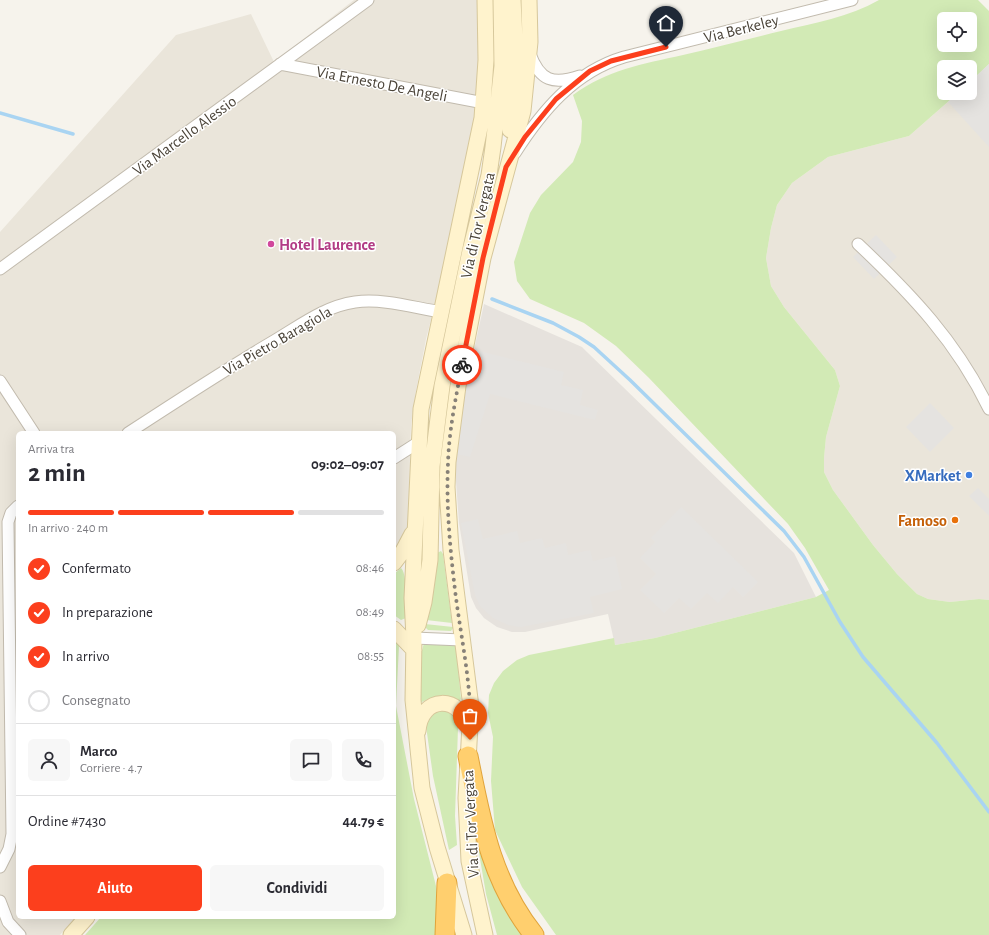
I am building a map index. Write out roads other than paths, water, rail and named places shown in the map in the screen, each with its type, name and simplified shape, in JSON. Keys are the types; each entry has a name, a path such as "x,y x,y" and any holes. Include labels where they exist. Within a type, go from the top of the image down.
{"highway":[{"path":"469,748 481,819 495,867 513,905 534,935"},
{"path":"445,935 447,883"}],"main road":[{"name":"Via di Tor Vergata","path":"464,935 447,883 422,788 412,694 414,644 412,598 418,442 425,384 474,162 484,103 486,60 484,0"},
{"name":"Via di Tor Vergata","path":"414,644 424,602 430,560 432,466 442,386 492,153 502,66 501,0"},
{"name":"Via di Tor Vergata","path":"506,167 516,57 513,0"},
{"name":"Via di Tor Vergata","path":"485,935 469,861 466,798 471,699 451,550 447,487 449,446 483,258 506,167 523,112 529,51 528,0"},
{"path":"396,560 414,532"},
{"path":"396,630 414,644"},
{"path":"418,744 418,728 423,714 430,707 441,704 455,706 463,713 468,724 469,748"},
{"path":"71,935 85,919"}],"street":[{"name":"Via Marcello Alessio","path":"0,270 368,0"},
{"name":"Via Berkeley","path":"506,167 541,116 562,93 586,74 605,63 852,0"},
{"name":"Via Berkeley","path":"529,51 537,70 547,78 560,80 586,74"},
{"name":"Via Ernesto De Angeli","path":"280,64 484,103"},
{"path":"858,244 906,290 942,332 971,373 989,409"},
{"name":"Via Pietro Baragiola","path":"131,431 288,332 328,309 360,301 396,304 442,312"},
{"path":"0,382 33,431"},
{"path":"396,457 418,442"},
{"path":"1,862 10,846 12,834 4,653 4,522 16,508"},
{"path":"414,644 462,640"},
{"path":"1,862 16,852"},
{"path":"0,902 8,922 20,935"}],"waterway":[{"path":"0,113 73,134"},
{"path":"492,299 553,323 594,347 630,380 784,531 804,557 840,622 863,657 937,743 989,812"}],"place":[{"name":"Hotel Laurence","path":"271,244"},
{"name":"XMarket","path":"969,475"},
{"name":"Famoso","path":"955,520"}]}
